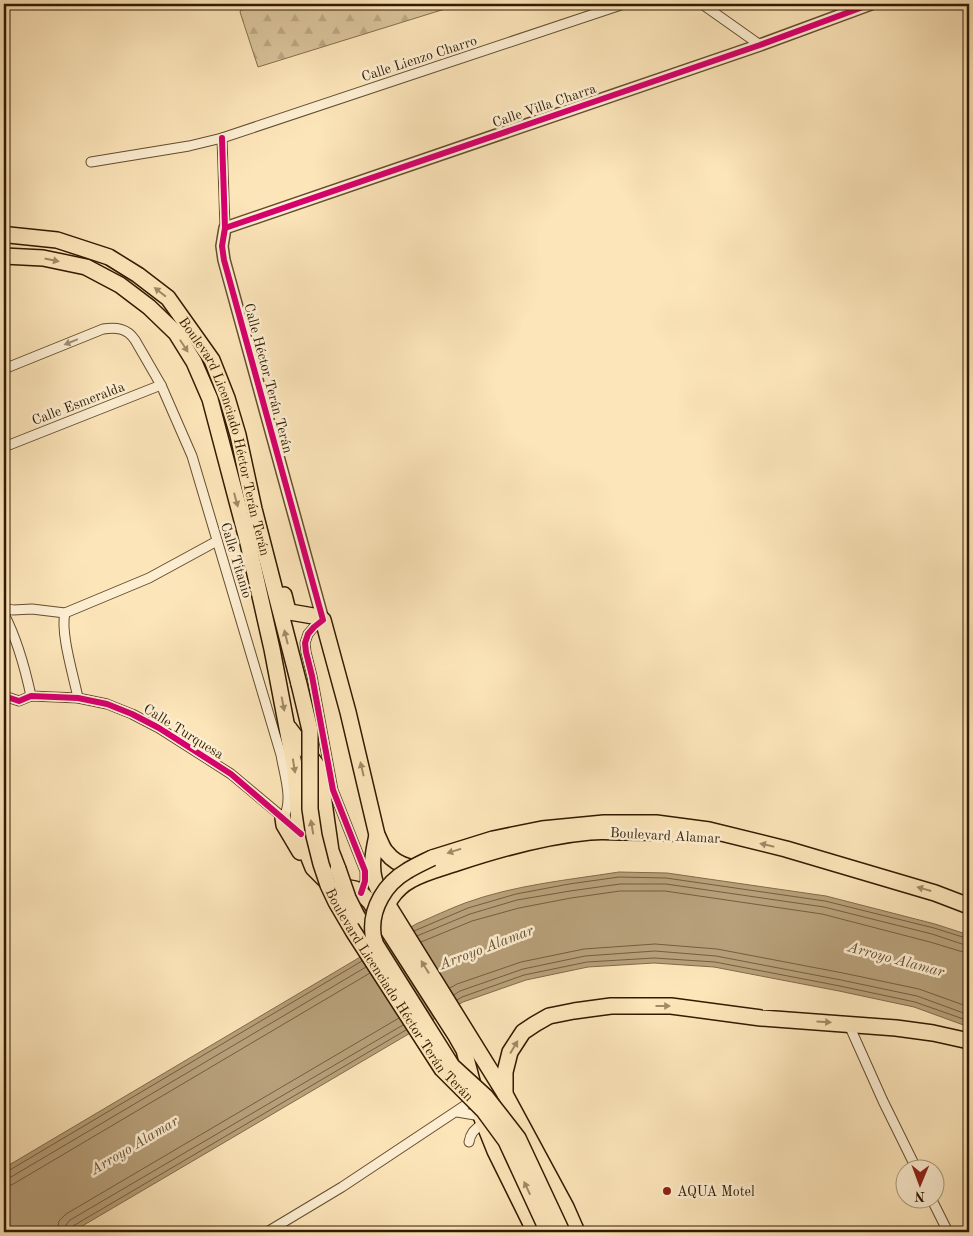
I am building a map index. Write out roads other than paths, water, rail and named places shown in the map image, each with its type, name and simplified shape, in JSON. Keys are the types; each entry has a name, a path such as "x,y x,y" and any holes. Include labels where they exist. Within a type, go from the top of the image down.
{"main road":[{"name":"Boulevard Licenciado Héctor Terán Terán","path":"4,236 58,240 109,256 168,298 212,360 227,398 238,434 276,597 306,707 310,730 310,810 314,836 328,884 353,931 442,1069 484,1111 506,1141 548,1232"},
{"name":"Boulevard Licenciado Héctor Terán Terán","path":"4,256 44,258 86,267 120,285 149,307 176,333 194,362 210,399 248,543 272,649 296,770 297,807 301,834 313,868 319,876 331,884 355,888 361,892 388,923 455,1025 505,1094 566,1207 577,1232"},
{"path":"261,533 268,537 271,544 288,610 293,614 319,617 323,620"},
{"name":"Calle Héctor Terán Terán","path":"323,620 348,712 377,835 385,852 405,866 416,869 434,864"},
{"name":"Boulevard Licenciado Héctor Terán Terán","path":"287,725 318,767 332,851 348,898 364,928 452,1066 486,1097 518,1138 562,1232"},
{"path":"283,818 284,825 298,847 308,873 323,887 341,894 359,894 369,885 373,874"},
{"path":"376,945 373,934 374,915 378,902 389,886 406,871 434,864 493,840 542,829 604,823 656,823 709,830 786,849 935,893 969,906"},
{"name":"Calle Héctor Terán Terán","path":"373,874 373,852 377,835"},
{"path":"386,905 404,884 434,864"},
{"name":"Boulevard Licenciado Héctor Terán Terán","path":"373,874 381,897 386,905 388,923"},
{"path":"505,1094 505,1072 510,1052 523,1032 549,1016 611,1006 671,1006 761,1018 896,1028 934,1033 969,1041"},
{"name":"Boulevard Licenciado Héctor Terán Terán","path":"455,1025 483,1119 496,1151 535,1232"}],"street":[{"name":"Calle Lienzo Charro","path":"91,162 189,146 222,138 624,4"},
{"path":"702,4 760,45"},
{"name":"Calle Villa Charra","path":"225,228 760,45 871,4"},
{"name":"Calle Héctor Terán Terán","path":"222,138 225,228 222,246 224,260 323,620"},
{"name":"Calle Titanio","path":"4,369 103,329 118,328 131,334 161,385 192,456 281,755 287,791 287,809 283,818"},
{"name":"Calle Esmeralda","path":"4,447 161,385"},
{"path":"4,608 65,613 149,578 217,541"},
{"path":"65,613 64,635 78,698"},
{"path":"4,614 25,670 31,696"},
{"name":"Boulevard Licenciado Héctor Terán Terán","path":"323,620 314,626 308,634 305,643 306,652 334,790 365,871 361,892"},
{"name":"Calle Turquesa","path":"4,696 19,700 31,696 78,698 107,704 132,714 159,728 231,774 301,834"},
{"path":"849,1025 911,1158"},
{"path":"267,1232 342,1187 476,1098"},
{"path":"457,1112 483,1119 471,1134 469,1142"},
{"path":"936,1208 948,1232"},
{"path":"282,1223 288,1232"}],"water":[{"name":"Arroyo Alamar","path":"619,872 667,873 826,896 935,924 969,935 969,1027 914,1007 714,967 654,963 588,967 526,980 463,1002 72,1232 4,1232 4,1168 416,924 465,903 503,892"}],"place":[{"name":"AQUA Motel","path":"667,1191"}]}
